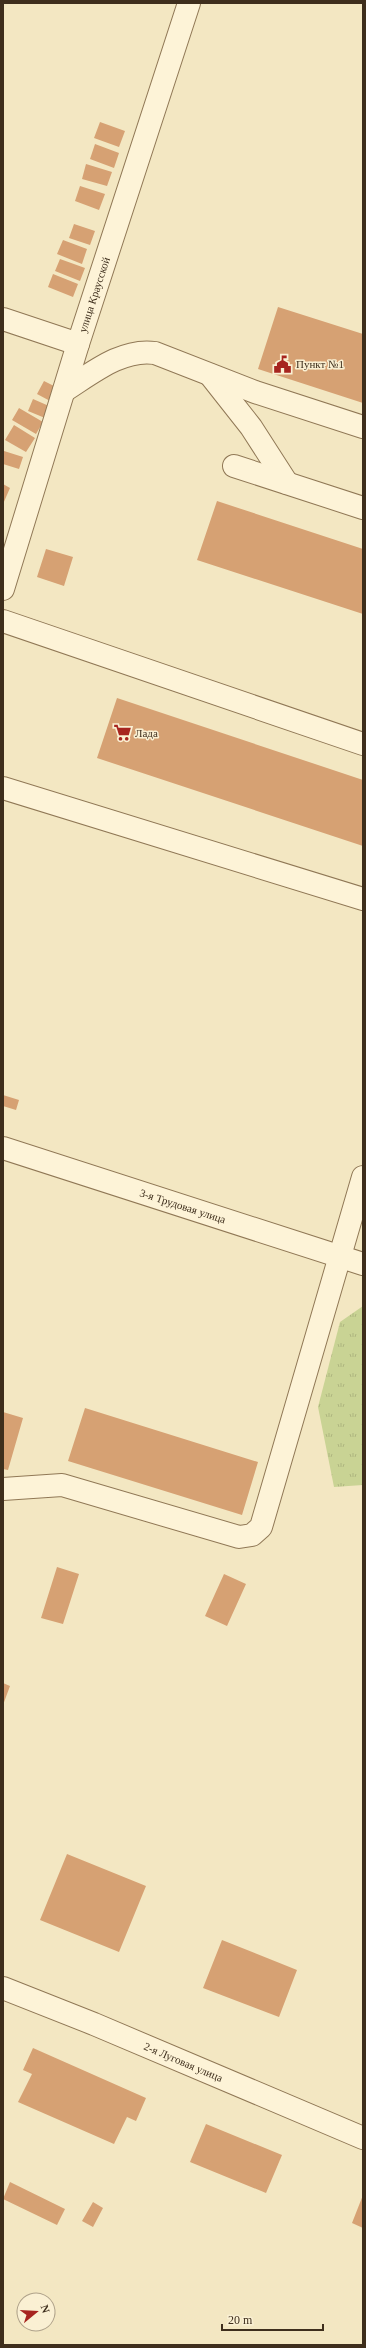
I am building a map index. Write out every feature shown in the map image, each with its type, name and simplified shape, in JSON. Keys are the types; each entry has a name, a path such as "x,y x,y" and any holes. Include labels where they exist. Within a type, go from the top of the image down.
{"street":[{"name":"улица Краусской","path":"3,589 78,344 189,3"},
{"path":"3,319 78,344"},
{"path":"64,391 123,356 141,351 155,353 255,392 363,427"},
{"path":"210,375 251,427 287,483"},
{"path":"234,466 363,508"},
{"path":"3,621 363,744"},
{"path":"3,788 363,899"},
{"name":"3-я Трудовая улица","path":"3,1148 363,1264"},
{"path":"3,1489 62,1485 239,1537 252,1535 261,1527 363,1177"},
{"name":"2-я Луговая улица","path":"3,1988 94,2024 363,2138"}],"green space":[{"path":"363,1306 363,1485 334,1487 318,1407 340,1322"}],"building":[{"path":"100,122 125,131 119,147 94,138"},
{"path":"95,144 119,153 114,168 90,159"},
{"path":"86,164 112,172 107,186 82,179"},
{"path":"80,186 105,194 99,210 75,201"},
{"path":"74,224 95,231 90,245 69,238"},
{"path":"63,240 87,249 82,264 57,254"},
{"path":"60,259 85,268 80,281 55,271"},
{"path":"53,274 78,284 73,297 48,287"},
{"path":"278,307 363,334 363,403 258,369"},
{"path":"44,381 58,388 52,402 37,394"},
{"path":"33,399 49,406 45,418 28,411"},
{"path":"19,408 43,422 36,434 12,420"},
{"path":"14,425 35,438 26,452 5,440"},
{"path":"4,451 23,457 19,469 3,464"},
{"path":"3,484 10,488 3,504"},
{"path":"217,501 363,549 363,614 197,560"},
{"path":"46,549 73,557 64,586 37,577"},
{"path":"117,698 363,780 363,846 97,758"},
{"path":"3,1095 19,1100 16,1110 3,1106"},
{"path":"85,1408 258,1462 242,1515 68,1461"},
{"path":"3,1412 23,1418 8,1470 3,1469"},
{"path":"57,1567 79,1574 63,1624 41,1618"},
{"path":"224,1574 246,1584 227,1626 205,1616"},
{"path":"3,1683 10,1686 3,1705"},
{"path":"67,1854 146,1886 119,1952 40,1920"},
{"path":"222,1940 297,1970 279,2017 203,1988"},
{"path":"33,2048 146,2098 136,2121 127,2117 114,2144 18,2102 32,2074 23,2070"},
{"path":"206,2124 282,2155 266,2193 190,2162"},
{"path":"10,2182 65,2209 57,2225 3,2199"},
{"path":"363,2195 363,2228 352,2223"},
{"path":"93,2202 103,2208 93,2227 82,2221"}],"place":[{"name":"Пункт №1","path":"283,364"},
{"name":"Лада","path":"122,733"}]}
